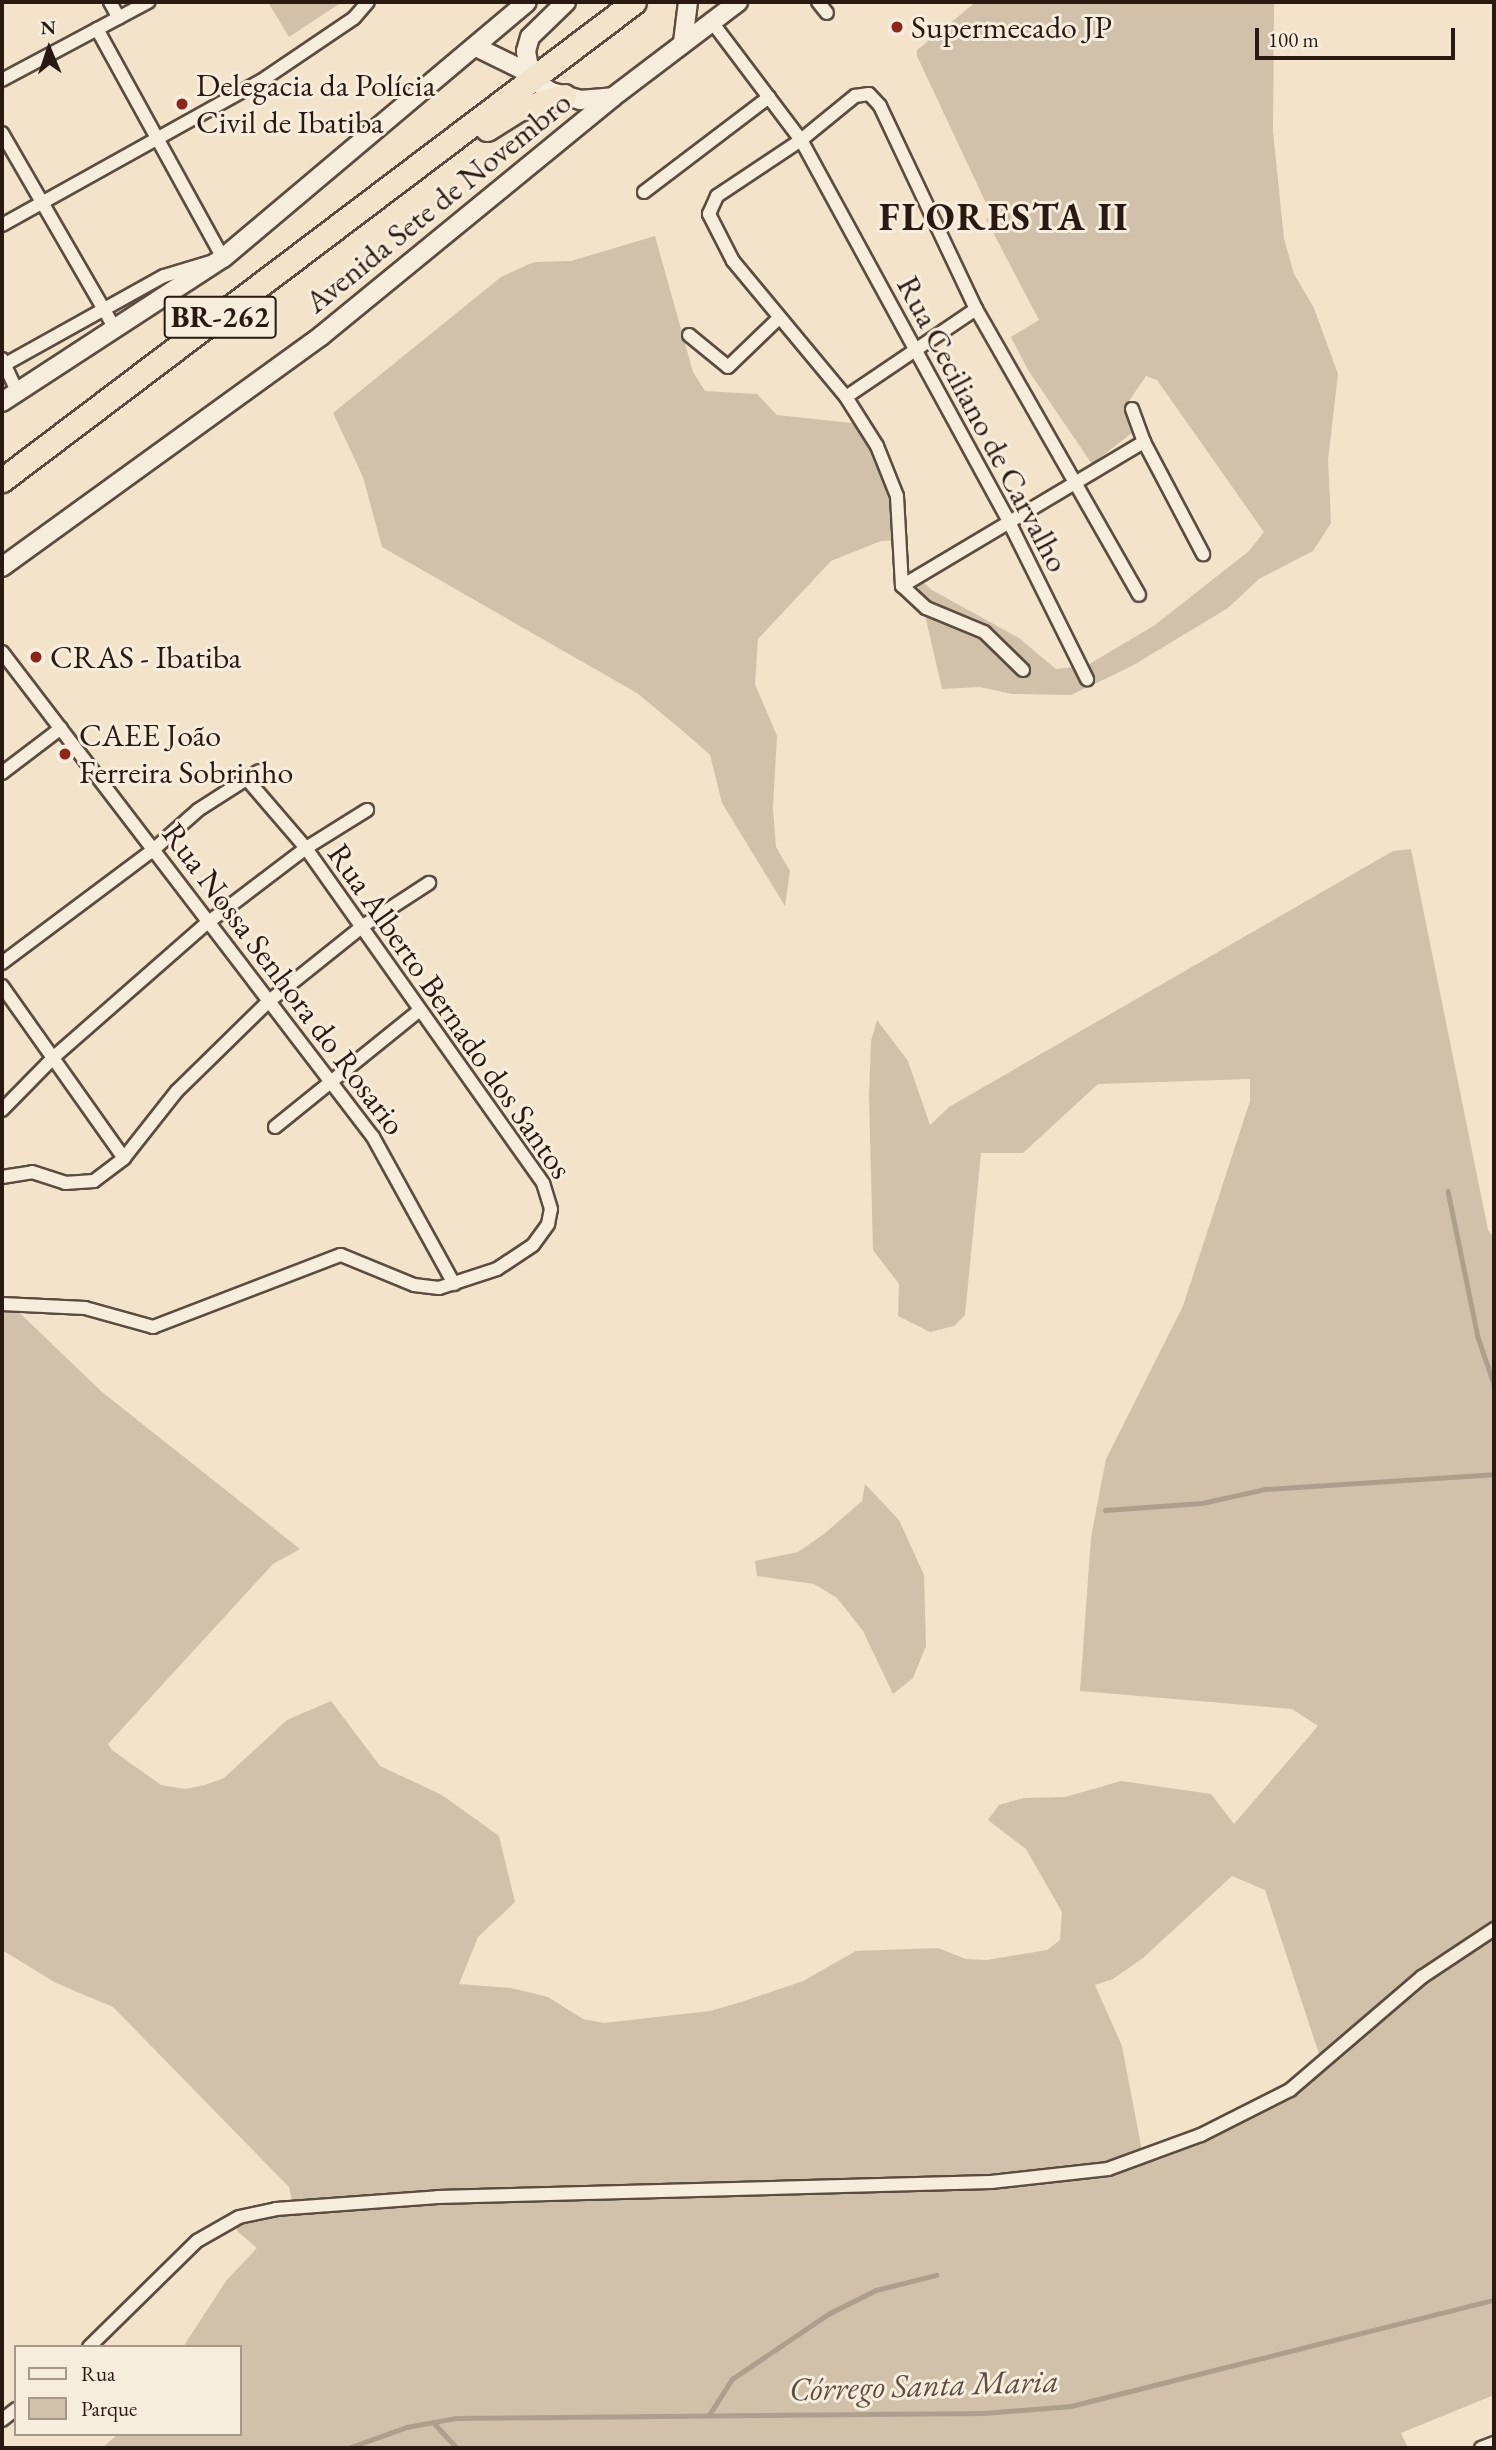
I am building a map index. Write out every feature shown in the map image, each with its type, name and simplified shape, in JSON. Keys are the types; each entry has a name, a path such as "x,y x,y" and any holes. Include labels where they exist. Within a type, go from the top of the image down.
{"highway":[{"name":"BR-262","path":"2,481 436,150 530,75 634,2"},
{"path":"436,150 476,137 519,109 564,96"}],"street":[{"path":"110,2 119,18"},
{"path":"2,80 148,2"},
{"path":"2,225 156,141 290,62 354,18 368,2"},
{"path":"2,402 221,259 527,2"},
{"path":"530,75 526,51 530,37 566,2"},
{"path":"683,42 688,2"},
{"name":"Avenida Sete de Novembro","path":"2,567 331,328 613,97 738,2"},
{"path":"818,2 827,13"},
{"name":"Rua Ceciliano de Carvalho","path":"712,22 801,140 1008,520 1087,679"},
{"path":"97,29 221,259"},
{"path":"476,47 564,96 613,97"},
{"path":"1023,670 984,632 926,608 902,586 894,486 877,446 846,397 733,261 709,214 717,196 801,140 844,104 863,93 880,106 976,309 1139,595"},
{"path":"643,192 769,97"},
{"path":"2,133 114,327"},
{"path":"17,390 3,363 184,267 221,259"},
{"path":"846,397 976,309"},
{"path":"689,335 728,367 779,318"},
{"path":"1132,409 1144,442 1203,554"},
{"path":"902,586 1008,520 1077,483 1144,442"},
{"name":"Rua Nossa Senhora do Rosario","path":"2,652 206,924 383,1153 454,1284"},
{"path":"2,773 61,729"},
{"path":"2,963 245,777 259,771"},
{"name":"Rua Alberto Bernado dos Santos","path":"2,1304 85,1308 153,1327 341,1255 414,1285 454,1284 497,1269 533,1245 543,1234 551,1209 543,1182 306,848 245,777"},
{"path":"2,1110 55,1056 206,924 306,848 367,810"},
{"path":"2,1177 32,1172 80,1184 94,1181 124,1158 177,1091 268,1002 363,926 429,883"},
{"path":"2,986 55,1056 124,1158"},
{"path":"275,1127 332,1085 420,1010"},
{"path":"91,2345 197,2241 239,2217 276,2209 387,2199 1034,2180 1119,2166 1201,2136 1290,2090 1422,1977 1494,1929"},
{"path":"1481,2448 1494,2443"}],"green space":[{"path":"268,2 342,2 289,37"},
{"path":"976,2 1274,2 1273,131 1284,239 1294,274 1314,308 1338,374 1328,460 1331,523 1313,551 1259,579 1228,608 1132,666 1071,695 1012,694 980,687 942,689 916,576 932,590 1019,638 1056,669 1086,666 1155,625 1249,551 1264,532 1157,380 1146,376 1129,401 1133,432 1092,464 1028,370 1011,337 1039,320 986,219 992,216 917,56 917,50"},
{"path":"655,236 693,372 705,391 757,394 777,415 852,423 874,435 904,540 881,541 831,561 758,639 755,684 777,736 773,808 776,847 790,871 785,906 722,803 710,755 637,693 382,547 363,477 333,413 501,277 534,262 571,261"},
{"path":"1411,849 1488,1230 1494,1238 1494,2395 1401,2433 1408,2448 102,2448 116,2436 242,2436 242,2345 184,2345 226,2281 257,2248 237,2231 237,2222 293,2207 289,2187 113,2007 56,1983 2,1950 2,1296 102,1392 300,1549 273,1564 108,1744 112,1750 161,1785 185,1789 224,1778 287,1720 331,1701 380,1766 442,1795 499,1836 515,1902 478,1937 459,1984 511,1988 548,1997 583,2019 604,2023 710,2011 803,1981 856,1951 938,1948 966,1959 987,1960 1047,1950 1060,1940 1062,1912 1026,1849 988,1820 999,1805 1023,1798 1065,1797 1121,1781 1211,1794 1234,1824 1318,1726 1292,1709 1080,1691 1091,1537 1106,1459 1183,1306 1250,1101 1250,1079 1098,1084 1023,1153 981,1153 965,1315 954,1326 930,1332 898,1316 899,1284 873,1250 869,1097 871,1041 877,1020 908,1061 930,1125 949,1107 1393,851","holes":["1232,1876 1265,1890 1322,2063 1265,2099 1186,2138 1142,2151 1122,2046 1095,1985 1113,1979 1143,1958"]},
{"path":"865,1484 899,1520 924,1575 926,1646 913,1678 893,1694 863,1631 837,1598 814,1584 757,1576 755,1561 798,1552 824,1534 862,1501"}],"waterway":[{"path":"1448,1191 1478,1337 1494,1384"},
{"path":"1105,1510 1202,1503 1265,1489 1494,1474"},
{"path":"709,2415 732,2379 830,2313 876,2290 936,2275"},
{"name":"Córrego Santa Maria","path":"348,2448 407,2427 456,2418 984,2413 1071,2406 1494,2300"},
{"path":"433,2422 457,2448"}],"place":[{"name":"Supermecado JP","path":"897,27"},
{"name":"Delegacia da Polícia Civil de Ibatiba","path":"182,104"},
{"name":"CRAS - Ibatiba","path":"36,657"},
{"name":"CAEE João Ferreira Sobrinho","path":"65,754"}],"district":[{"name":"FLORESTA II","path":"1004,217"}]}
